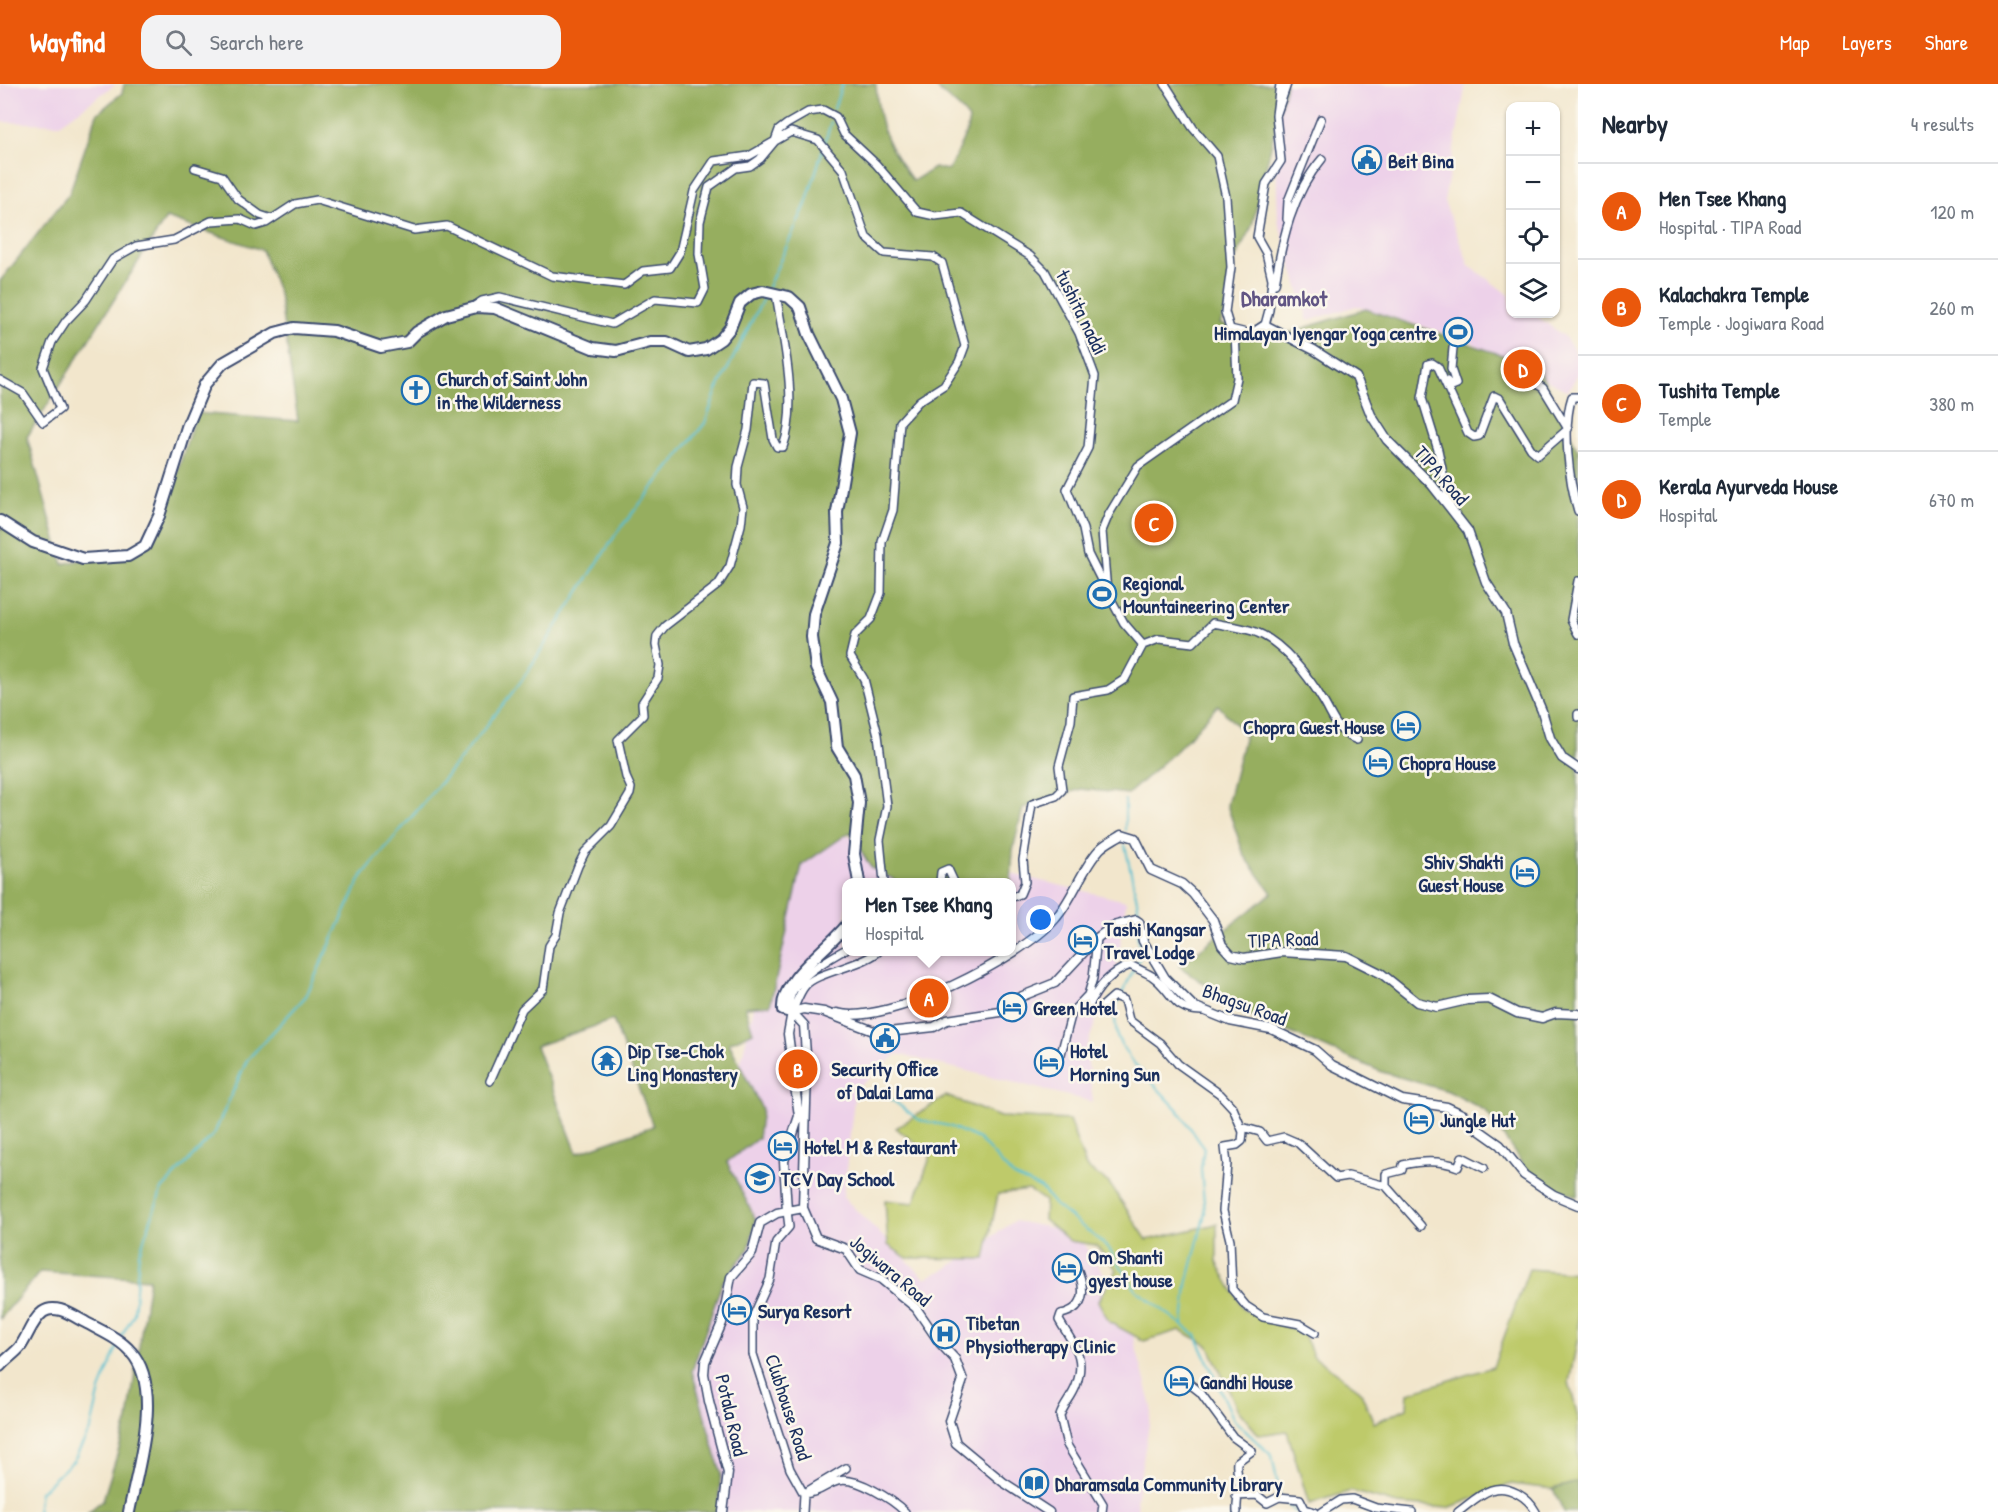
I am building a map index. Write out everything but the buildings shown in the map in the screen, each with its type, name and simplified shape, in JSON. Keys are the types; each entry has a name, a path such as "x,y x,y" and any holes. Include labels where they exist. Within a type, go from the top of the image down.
{"main road":[{"path":"0,521 33,542 83,560 128,556 145,546 159,516 187,427 205,384 223,363 275,333 294,328 334,331 381,347 407,342 417,332 446,315 477,307 495,308 593,348 616,351 667,342 689,352 706,350 721,339 730,328 740,303 751,294 770,292 789,297 800,307 809,334 841,399 850,433 837,512 838,543 814,614 812,637 816,668 832,702 837,747 854,774 859,811 854,854 858,878"},
{"path":"792,1012 783,1010 783,1005 796,976 834,942 842,931"},
{"path":"0,1366 20,1347 42,1313 50,1309 61,1309 124,1345 140,1364 147,1402 145,1437 129,1512"}],"street":[{"path":"1165,84 1193,128 1217,156 1227,197 1231,267 1225,312 1230,329 1235,332 1251,334 1264,325 1286,224 1288,201 1322,119"},
{"path":"1269,310 1272,279 1266,254 1257,237 1266,183 1281,161 1276,115 1280,84"},
{"path":"1276,115 1287,84"},
{"name":"tushita naddi","path":"776,141 779,130 808,112 823,111 836,117 844,134 876,164 917,212 935,216 961,213 1022,251 1045,271 1079,333 1095,376 1088,448 1067,489 1083,529 1088,554 1107,592"},
{"path":"0,381 23,393 43,422 60,409 43,369 52,342 66,321 86,300 113,259 136,246 174,240 211,221 240,219 256,226 295,204 317,200 414,230 447,226 552,276 624,285 643,271 670,268 680,252 694,191 714,161 749,156 791,132 820,142 843,170 866,237 884,253 933,257 942,263 965,346 959,362 944,385 919,401 900,422 893,510 882,542 881,593 871,619 855,635 850,656 864,679 878,735 887,806 880,840 884,878"},
{"path":"466,311 483,301 500,297 612,324 655,299 698,303 705,289 699,254 700,222 709,187 736,168 750,166 760,159 776,141"},
{"path":"1286,224 1314,169 1322,159"},
{"path":"195,168 222,176 238,199 260,215 272,219"},
{"path":"490,1081 522,1009 543,989 549,946 556,935 560,914 578,866 585,852 612,826 630,794 631,788 626,777 618,740 643,715 642,703 658,678 660,665 656,645 657,636 665,626 718,585 730,566 741,525 743,507 737,485 738,467 748,430 753,382 764,383 773,439 777,447 783,447 787,437 790,387 770,292"},
{"name":"TIPA Road","path":"1264,325 1314,350 1356,378 1371,415 1387,440 1432,484 1468,531 1486,582 1506,613 1513,643 1542,711 1550,738 1562,758 1578,769"},
{"path":"1143,645 1124,623 1107,592 1102,531 1109,514 1138,466 1232,400 1237,378 1235,332"},
{"path":"1443,377 1451,386 1456,384 1451,369 1453,348"},
{"path":"1450,510 1438,450 1422,398 1428,364 1432,363 1438,367 1464,425 1474,437 1479,436 1484,430 1494,396 1500,399 1531,449 1538,455 1568,429"},
{"path":"1518,372 1543,388 1568,429"},
{"path":"1578,397 1572,397 1567,411 1571,482 1578,511"},
{"path":"1578,581 1571,620 1578,634"},
{"path":"1016,895 1020,894 1025,882 1023,860 1032,804 1056,796 1062,790 1059,766 1071,721 1073,696 1108,690 1125,679 1143,645 1159,639 1193,643 1213,623 1260,633 1291,658 1304,673 1332,714 1338,730 1357,740"},
{"name":"TIPA Road","path":"1016,949 1055,920 1100,849 1122,834 1135,838 1151,870 1182,884 1193,894 1213,920 1222,945 1231,955 1244,958 1282,952 1346,956 1382,974 1417,1002 1437,1007 1467,1000 1489,999 1517,1013 1542,1018 1556,1013 1578,1014"},
{"path":"940,878 941,872 948,869 952,878"},
{"name":"Bhagsu Road","path":"792,1012 813,1010 879,1033 934,1027 947,1020 1007,1011 1020,997 1055,983 1097,938 1113,926 1129,921 1139,922 1143,941 1165,978 1193,1006 1230,1021 1271,1029 1315,1050 1332,1065 1402,1100 1447,1107 1464,1115 1476,1128 1500,1145 1524,1175 1554,1195 1578,1205"},
{"path":"1061,1054 1072,1012 1088,994 1093,978 1097,938"},
{"path":"792,1012 788,1009 790,997 802,980 842,953"},
{"path":"803,1208 787,1211 784,1161 799,1116 788,1034 792,1012 805,986 816,978 866,961 872,956"},
{"name":"TIPA Road","path":"813,1010 822,1009 848,1016 885,1011 935,995 1007,956"},
{"path":"1203,1011 1192,1011 1179,1006 1151,976 1130,965 1113,972 1093,997 1088,1008 1097,1011 1121,998 1130,1020 1160,1043 1178,1065 1220,1094 1233,1108 1242,1127 1242,1141 1237,1145 1225,1147 1227,1164 1223,1211 1230,1240 1232,1289 1245,1306 1263,1317 1300,1324 1315,1333"},
{"name":"Jogiwara Road","path":"792,1012 804,1025 807,1077 803,1208 816,1238 846,1249 860,1269 881,1280 916,1308 940,1343 955,1359 963,1380 949,1421 956,1443 1004,1482 1049,1512"},
{"path":"1242,1127 1260,1132 1267,1141 1284,1137 1298,1143 1336,1178 1348,1176 1386,1186 1421,1226"},
{"path":"1386,1186 1386,1174 1413,1163 1428,1164 1438,1161 1458,1167 1462,1157 1484,1168"},
{"name":"Clubhouse Road","path":"787,1211 789,1227 776,1242 770,1279 753,1317 753,1353 790,1469 803,1493"},
{"name":"Potala Road","path":"723,1512 728,1473 709,1401 704,1374 705,1362 722,1323 731,1277 752,1253 760,1223 777,1213 787,1211"},
{"path":"1075,1264 1084,1290 1081,1303 1073,1312 1061,1314 1059,1320 1076,1342 1080,1359 1076,1385 1060,1416 1067,1445 1103,1504 1102,1512"},
{"path":"1177,1374 1200,1392 1233,1437 1252,1451 1238,1462 1236,1470 1240,1484 1236,1496 1238,1512"},
{"path":"803,1493 819,1486 846,1468"},
{"path":"803,1493 820,1492 839,1480 850,1481 872,1490 905,1512"},
{"path":"1458,1512 1492,1490 1516,1491 1532,1505 1536,1512"},
{"path":"803,1493 803,1512"},
{"path":"1236,1496 1257,1495 1267,1503 1279,1497 1300,1499 1305,1509 1315,1512"},
{"path":"1322,1512 1341,1500 1352,1498 1376,1508 1412,1512"}],"shaded area":[{"path":"0,84 116,84 60,124 0,122"},
{"path":"1285,84 1466,84 1444,201 1469,265 1506,293 1506,318 1539,318 1564,336 1578,356 1578,374 1568,391 1467,340 1356,306 1308,321 1278,220 1275,123"},
{"path":"799,824 1126,901 1118,962 1086,1048 1093,1102 898,1054 855,1090 843,1197 925,1278 948,1268 1014,1221 1075,1232 1124,1302 1152,1407 1136,1501 1139,1512 666,1512 682,1302"}],"green space":[{"path":"124,84 876,84 879,113 890,147 913,181 934,168 949,170 967,130 969,119 933,84 1286,84 1252,226 1232,265 1225,312 1220,324 1268,339 1366,309 1538,367 1578,451 1578,1196 1549,1186 1525,1168 1486,1111 1448,1091 1382,1072 1249,1015 1179,966 1272,893 1244,855 1227,805 1245,735 1218,705 1179,748 1128,794 1081,789 1023,808 1013,850 1011,878 891,878 871,868 850,832 802,865 770,1005 745,1007 753,1032 729,1043 762,1109 758,1138 727,1162 756,1220 749,1249 722,1283 692,1371 721,1473 718,1512 88,1512 103,1500 128,1420 149,1279 40,1272 0,1319 0,281 69,194 97,114 122,93","holes":["166,218 262,250 279,294 298,421 196,413 160,527 136,547 63,564 27,437","613,1020 653,1126 577,1153 536,1046"]},
{"path":"946,1096 1000,1117 1069,1120 1086,1167 1109,1183 1147,1240 1217,1224 1217,1262 1244,1310 1304,1334 1313,1356 1360,1390 1374,1423 1407,1408 1408,1393 1493,1367 1529,1269 1578,1273 1578,1337 1569,1382 1578,1418 1578,1482 1553,1489 1511,1484 1448,1508 1397,1504 1351,1491 1309,1504 1287,1431 1259,1435 1238,1410 1208,1345 1180,1330 1144,1341 1109,1322 1098,1301 1117,1270 1096,1245 1070,1241 1044,1220 1045,1201 1029,1190 998,1194 985,1259 907,1258 888,1245 885,1200 914,1203 931,1155 896,1128"},
{"path":"1578,1482 1578,1512 1564,1512 1553,1489"}],"waterway":[{"path":"834,109 842,84"},
{"path":"768,287 806,204 831,122"},
{"path":"121,1337 134,1314 139,1253 162,1189 214,1134 247,1060 306,996 362,876 462,757 522,680 618,531 705,423 717,390 765,295"},
{"path":"1125,800 1125,830"},
{"path":"1125,845 1138,905 1137,915"},
{"path":"1137,930 1140,957 1114,1010 1117,1037 1130,1059 1178,1110 1204,1148 1201,1169 1205,1213 1187,1284 1183,1325"},
{"path":"883,1093 919,1120 949,1126 979,1139 1013,1176 1042,1189 1055,1205 1108,1247 1136,1290 1196,1335 1234,1420 1272,1456 1280,1495"},
{"path":"37,1512 40,1492 74,1460 91,1428 100,1390 118,1345"},
{"path":"1283,1499 1295,1512"}],"place":[{"name":"Beit Bina","path":"1367,160"},
{"name":"Himalayan Iyengar Yoga centre","path":"1458,332"},
{"name":"Kerala Ayurveda House","path":"1523,369"},
{"name":"Church of Saint John in the Wilderness","path":"416,390"},
{"name":"Tushita Temple","path":"1154,523"},
{"name":"Regional Mountaineering Center","path":"1102,594"},
{"name":"Chopra Guest House","path":"1406,726"},
{"name":"Chopra House","path":"1378,762"},
{"name":"Shiv Shakti Guest House","path":"1525,872"},
{"name":"Tashi Kangsar Travel Lodge","path":"1083,940"},
{"name":"Men Tsee Khang","path":"929,998"},
{"name":"Green Hotel","path":"1012,1007"},
{"name":"Security Office of Dalai Lama","path":"885,1038"},
{"name":"Dip Tse-Chok Ling Monastery","path":"607,1061"},
{"name":"Hotel Morning Sun","path":"1049,1062"},
{"name":"Kalachakra Temple","path":"798,1069"},
{"name":"Jungle Hut","path":"1419,1119"},
{"name":"Hotel M & Restaurant","path":"783,1146"},
{"name":"TCV Day School","path":"760,1178"},
{"name":"Om Shanti gyest house","path":"1067,1268"},
{"name":"Surya Resort","path":"737,1310"},
{"name":"Tibetan Physiotherapy Clinic","path":"945,1334"},
{"name":"Gandhi House","path":"1179,1381"},
{"name":"Dharamsala Community Library","path":"1034,1483"}],"district":[{"name":"Dharamkot","path":"1284,298"}]}
